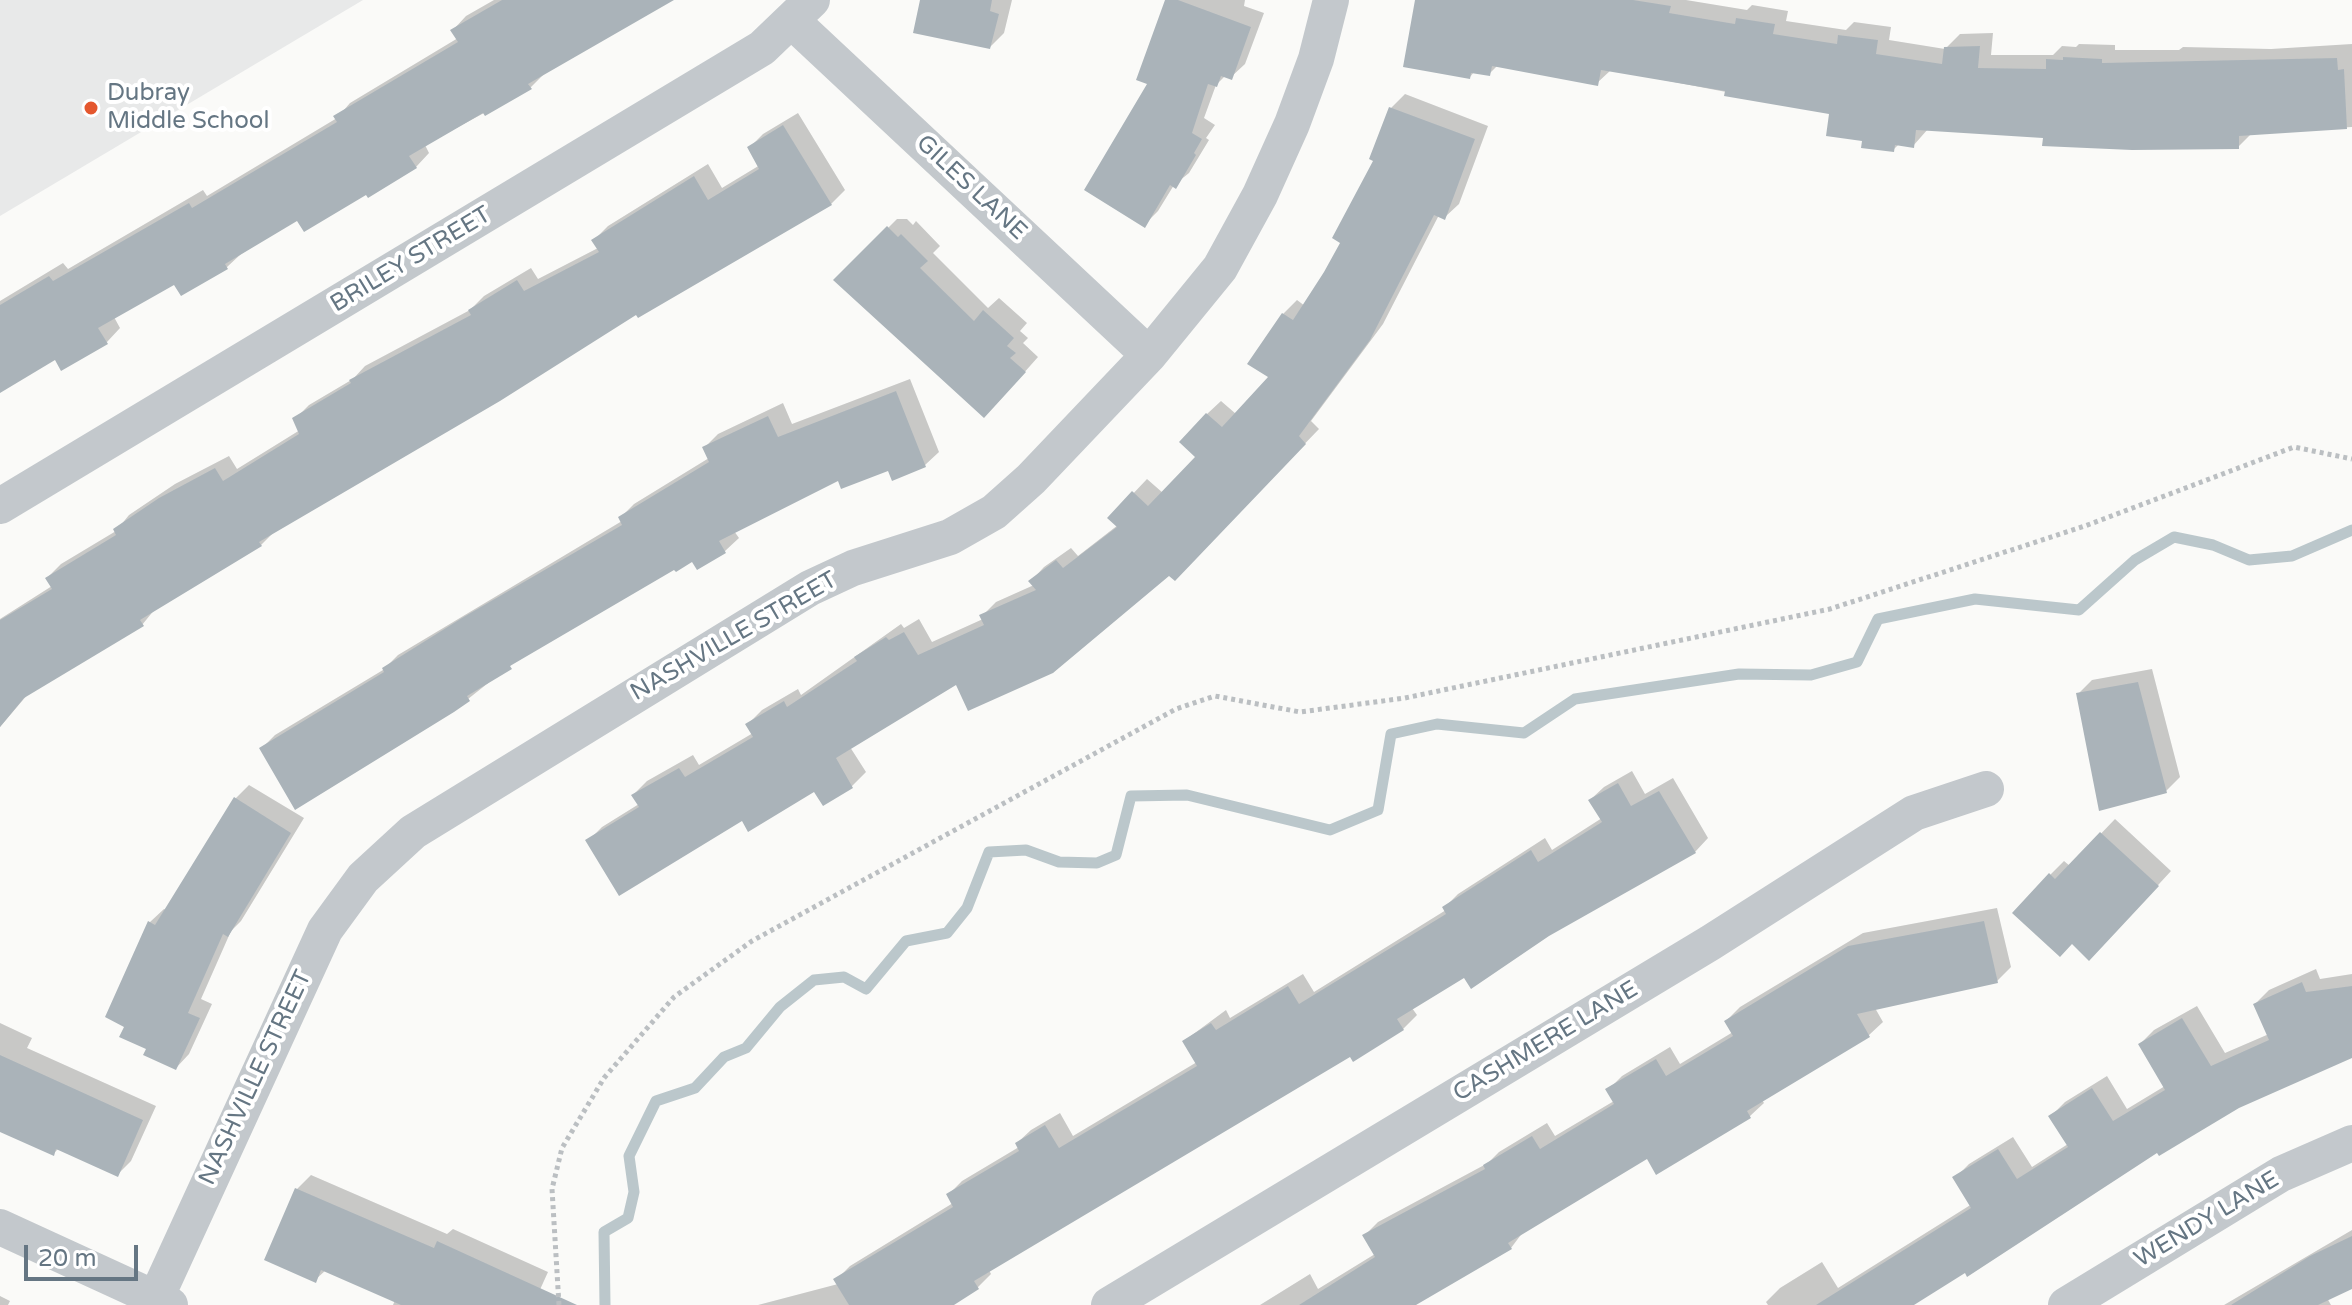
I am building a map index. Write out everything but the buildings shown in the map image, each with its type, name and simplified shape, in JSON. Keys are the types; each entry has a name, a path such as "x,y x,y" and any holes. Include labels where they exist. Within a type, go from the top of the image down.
{"street":[{"name":"NASHVILLE STREET","path":"163,1302 325,930 363,878 413,832 810,588 853,568 950,537 994,512 1031,479 1149,355 1220,268 1260,195 1311,72 1331,0"},
{"name":"GILES LANE","path":"802,10 1149,355"},
{"name":"BRILEY STREET","path":"0,506 762,48 802,10"},
{"name":"CASHMERE LANE","path":"1109,1305 1710,943 1914,813 1986,789"},
{"name":"WENDY LANE","path":"2066,1305 2281,1174 2352,1143"},
{"path":"0,1227 163,1302"}],"path":[{"path":"559,1305 552,1189 562,1148 604,1078 674,997 752,941 1176,709 1215,696 1300,712 1405,698 1830,609 2085,526 2294,447 2352,459"}],"shaded area":[{"name":"Dubray Middle School","path":"0,0 363,0 0,216"}],"waterway":[{"path":"605,1305 604,1232 628,1218 634,1192 629,1156 656,1101 695,1088 724,1057 746,1048 780,1007 814,980 844,977 866,989 906,941 947,933 967,908 989,852 1026,850 1059,862 1097,863 1116,855 1131,796 1187,795 1330,830 1378,810 1391,734 1437,724 1524,733 1575,699 1739,674 1811,675 1857,662 1878,619 1975,599 2079,610 2135,560 2174,537 2213,545 2249,560 2292,556 2352,530"}],"place":[{"name":"Dubray Middle School","path":"91,108"}]}
